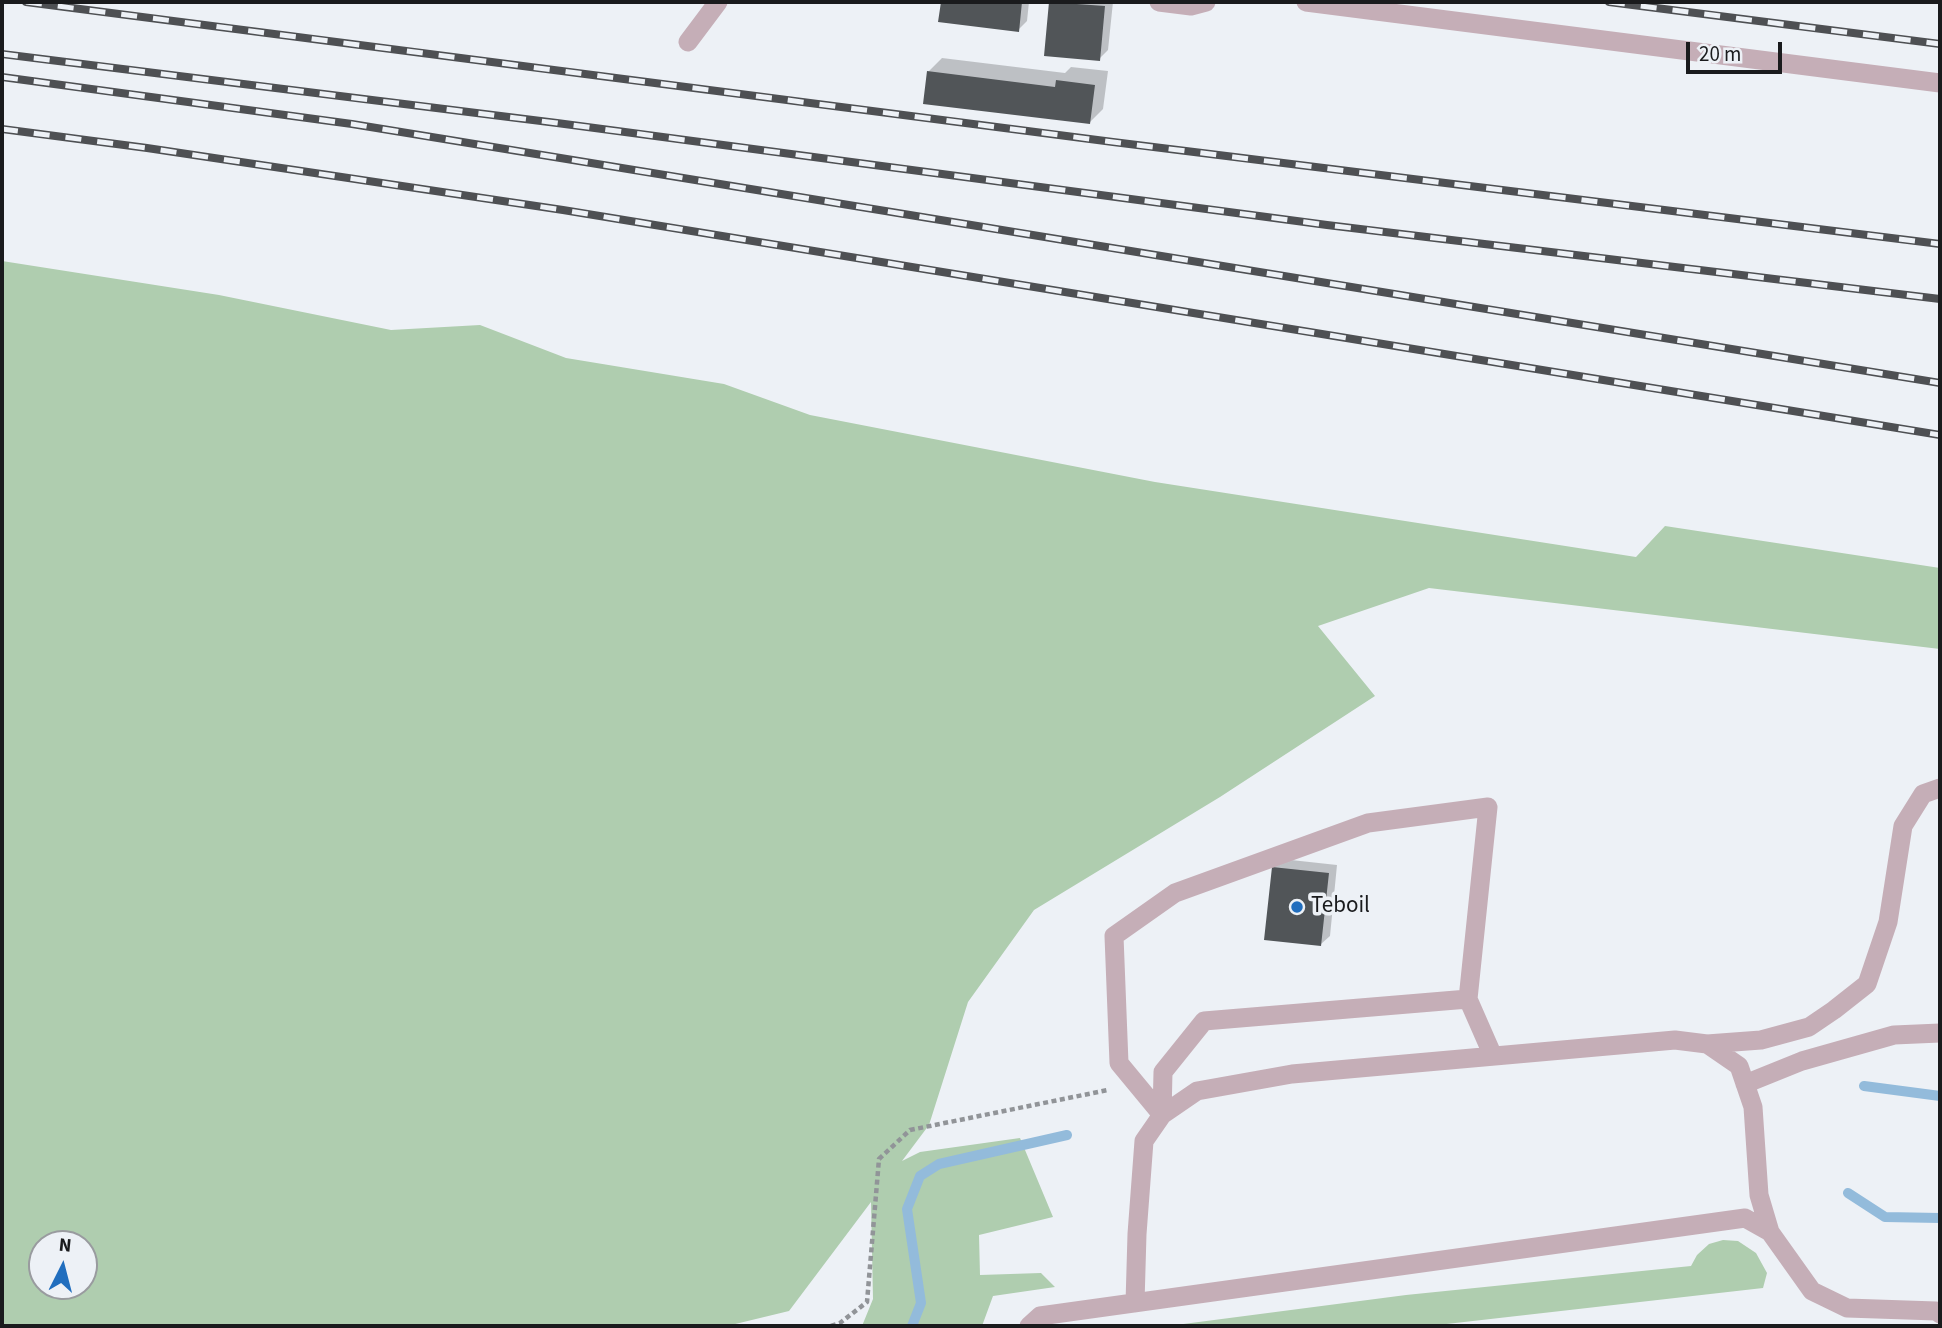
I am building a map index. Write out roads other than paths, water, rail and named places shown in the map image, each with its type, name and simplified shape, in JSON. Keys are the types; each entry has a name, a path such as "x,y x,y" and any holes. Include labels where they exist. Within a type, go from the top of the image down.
{"lane":[{"path":"688,42 718,2"},
{"path":"1159,2 1191,6 1206,2"},
{"path":"1306,2 1940,83"},
{"path":"1135,1303 1144,1141 1162,1115 1197,1091 1292,1074 1675,1040 1707,1044 1761,1040 1809,1027 1867,984 1888,922 1903,826 1923,794 1940,788"},
{"path":"1162,1115 1119,1063 1114,936 1175,893 1368,823 1489,807 1468,999 1493,1056"},
{"path":"1162,1115 1163,1072 1203,1021 1468,999"},
{"path":"1745,1084 1801,1061 1894,1035 1940,1033"},
{"path":"1707,1044 1739,1066 1753,1107 1759,1195 1770,1232 1812,1291 1847,1308 1936,1311 1940,1314"},
{"path":"1029,1326 1040,1316 1745,1218 1770,1232"}],"waterway":[{"path":"1864,1086 1940,1096"},
{"path":"912,1326 921,1303 907,1209 920,1176 939,1164 1067,1135"},
{"path":"1848,1193 1885,1217 1940,1218"}],"railway":[{"path":"26,2 1113,142 1940,244"},
{"path":"1609,2 1940,44"},
{"path":"2,54 557,123 1327,225 1940,299"},
{"path":"2,77 352,124 1940,383"},
{"path":"2,129 563,210 1940,435"}],"place":[{"name":"Teboil","path":"1297,907"}]}
